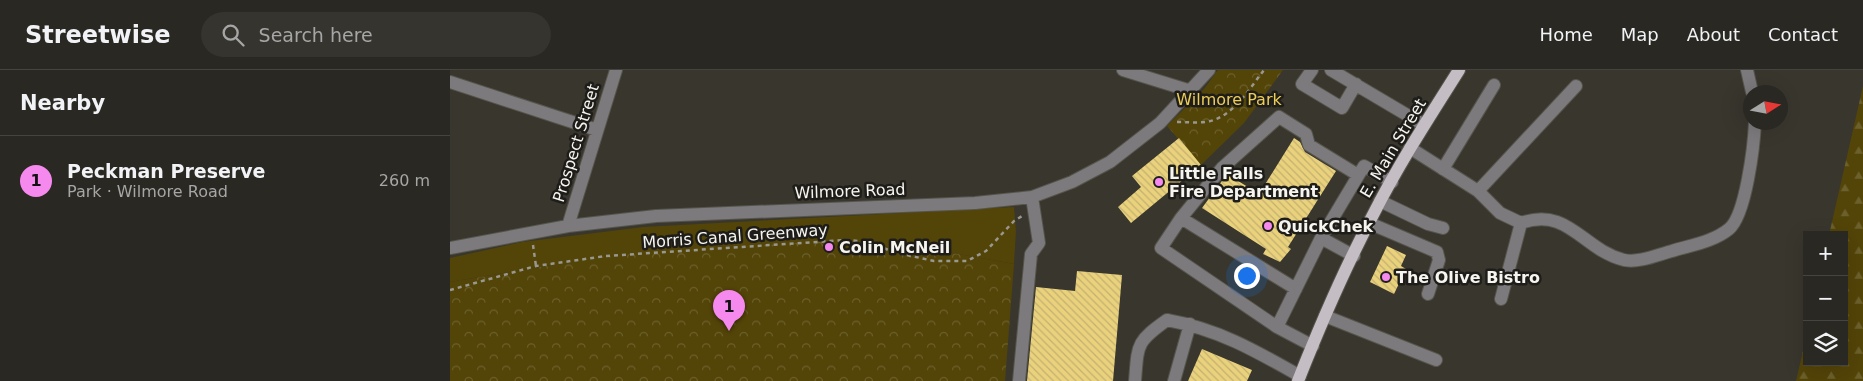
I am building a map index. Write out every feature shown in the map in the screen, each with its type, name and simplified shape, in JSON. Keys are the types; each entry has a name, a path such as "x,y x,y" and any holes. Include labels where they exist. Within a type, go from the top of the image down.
{"main road":[{"name":"E. Main Street","path":"1299,378 1325,316 1380,201 1410,148 1459,70"}],"street":[{"name":"Prospect Street","path":"568,226 616,70"},
{"path":"1123,70 1191,91"},
{"name":"Wilmore Road","path":"450,248 568,226 656,216 1032,202 1110,162 1160,124 1209,70"},
{"path":"1312,70 1302,84 1342,108 1356,84"},
{"path":"1331,70 1424,125"},
{"path":"1747,70 1750,85"},
{"path":"450,82 597,130"},
{"path":"1443,169 1494,85"},
{"path":"1478,191 1576,86"},
{"path":"1312,346 1277,327 1161,248 1181,218 1222,168 1279,117 1306,134 1309,145 1358,175"},
{"path":"1410,148 1478,191 1500,213 1521,223 1535,218 1553,219 1613,256 1625,260 1639,260 1714,238 1731,228 1740,210 1754,130"},
{"path":"1277,327 1321,238 1364,166 1392,182"},
{"path":"1380,201 1428,224 1443,228"},
{"path":"1019,381 1031,254 1039,244 1032,202"},
{"path":"1181,218 1296,289"},
{"path":"1369,223 1437,252 1439,260 1428,294"},
{"path":"1501,299 1521,223"},
{"path":"1321,238 1354,256"},
{"path":"1325,316 1436,360"},
{"path":"1135,381 1138,347 1145,336 1167,320 1190,324 1232,338 1299,378"},
{"path":"1174,381 1190,324"}],"path":[{"path":"1160,124 1207,122 1221,117 1232,109 1264,70"},
{"name":"Morris Canal Greenway","path":"450,290 536,266 638,253 846,240 870,242 893,252 934,261 967,261 986,251 1032,202"},
{"path":"531,232 536,266"}],"green space":[{"name":"Wilmore Park","path":"1218,70 1283,70 1244,123 1201,165 1167,126 1204,89"},
{"path":"1863,86 1863,381 1796,381 1803,351 1803,366 1848,366 1848,231 1830,231"},
{"path":"1014,207 1016,231 1014,264 908,245 551,265 450,282 450,258 522,242 643,227"},
{"path":"811,242 870,242 908,245 1014,264 1005,381 450,381 450,282 606,256"}],"building":[{"name":"Little Falls Fire Department","path":"1179,138 1201,165 1131,223 1118,207 1141,187 1132,176"},
{"path":"1294,138 1300,142 1305,152 1336,171 1288,247 1291,249 1280,262 1263,254 1266,249 1202,208 1227,174 1259,194"},
{"path":"1387,246 1406,255 1401,266 1406,269 1394,294 1370,282"},
{"path":"1077,271 1122,275 1113,381 1027,381 1036,287 1075,291"},
{"path":"1202,349 1252,370 1247,381 1188,381"}],"place":[{"name":"Little Falls Fire Department","path":"1159,182"},
{"name":"QuickChek","path":"1268,226"},
{"name":"Colin McNeil","path":"829,247"},
{"name":"The Olive Bistro","path":"1386,277"},
{"name":"Peckman Preserve","path":"729,331"}]}
